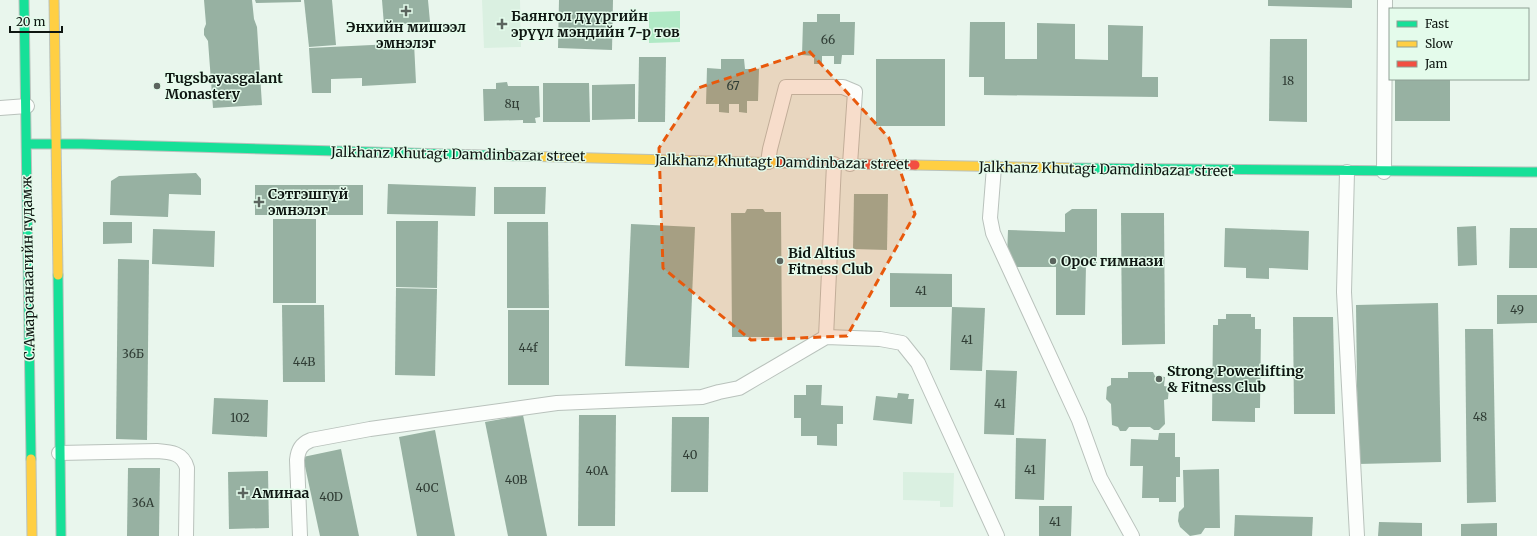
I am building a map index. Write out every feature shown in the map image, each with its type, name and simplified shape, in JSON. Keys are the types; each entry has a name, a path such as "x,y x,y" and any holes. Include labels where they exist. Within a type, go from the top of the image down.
{"main road":[{"name":"С.Амарсанаагийн гудамж","path":"24,0 27,144 44,453 61,536"},
{"name":"С.Амарсанаагийн гудамж","path":"32,536 44,453 55,144 54,0"},
{"name":"Jalkhanz Khutagt Damdinbazar street","path":"27,144 994,167 1347,172 1537,172"}],"street":[{"path":"1384,172 1385,0"},
{"path":"768,162 786,87 843,87 855,92 850,164"},
{"path":"0,108 27,106"},
{"path":"826,337 834,164"},
{"path":"994,167 990,218 993,233 1079,420 1100,478 1132,536"},
{"path":"1347,172 1344,292 1357,536"},
{"path":"300,536 298,456 301,446 311,440 557,403 702,397 739,388 826,337 880,339 902,343 918,363 997,536"},
{"path":"44,453 157,451 173,452 179,455 183,458 186,468 186,536"}],"highlighted area":[{"path":"809,51 889,138 915,214 847,336 751,340 663,268 659,148 698,88"}],"shaded area":[{"name":"Баянгол дүүргийн эрүүл мэндийн 7-р төв","path":"482,0 520,0 521,47 484,48"},
{"path":"903,472 954,473 953,507 940,507 940,501 903,500"}],"green space":[{"path":"680,11 680,42 649,43 649,12"}],"building":[{"path":"204,0 252,0 254,19 257,27 262,105 213,108 208,41 204,35 206,24"},
{"path":"255,0 301,0 301,2 256,3"},
{"path":"304,0 332,0 336,45 309,47"},
{"name":"Энхийн мишээл эмнэлэг","path":"382,0 428,0 430,22 384,25"},
{"path":"559,0 613,0 612,50 558,48"},
{"path":"1268,0 1352,0 1352,8 1268,6"},
{"path":"817,14 840,14 840,22 855,22 854,55 842,55 841,64 834,64 834,56 822,56 822,64 814,64 814,56 802,55 803,22 817,22"},
{"path":"970,22 1005,22 1005,59 1037,59 1037,23 1075,24 1075,59 1108,60 1108,25 1143,26 1142,77 1158,77 1158,97 984,95 984,77 969,77"},
{"path":"1270,39 1307,39 1307,122 1269,121"},
{"path":"414,43 416,83 362,86 362,78 331,79 331,93 312,93 309,48"},
{"path":"639,57 666,57 665,122 638,122"},
{"path":"721,59 744,59 745,69 759,69 758,101 747,101 747,113 739,112 739,104 729,104 729,113 719,112 719,104 706,104 707,68 721,69"},
{"path":"876,59 945,59 945,126 876,126"},
{"path":"1395,80 1450,80 1450,121 1395,121"},
{"path":"507,82 508,86 539,86 540,117 535,118 536,123 523,123 523,120 484,121 483,89 496,89 496,83"},
{"path":"543,83 589,83 590,122 543,122"},
{"path":"635,84 635,119 592,120 592,85"},
{"path":"196,173 201,179 201,195 169,194 168,217 110,215 111,181 119,176"},
{"path":"388,184 476,187 475,216 387,214"},
{"path":"255,185 363,185 363,215 255,215"},
{"path":"494,187 546,187 545,214 494,214"},
{"path":"854,194 888,194 887,250 853,249"},
{"path":"747,209 763,209 765,212 781,212 782,337 732,337 731,213 745,213"},
{"name":"Орос гимнази","path":"1072,209 1097,209 1097,265 1086,265 1085,315 1056,315 1056,267 1013,267 1007,257 1008,230 1065,232 1065,214"},
{"path":"1121,213 1164,213 1165,344 1122,345"},
{"path":"273,219 316,219 316,303 273,303"},
{"path":"396,221 438,221 437,288 396,287"},
{"path":"103,222 132,222 132,243 103,244"},
{"path":"507,222 548,222 549,308 507,308"},
{"path":"631,224 695,227 689,368 625,366"},
{"path":"1476,226 1477,265 1458,266 1457,227"},
{"path":"1225,228 1309,231 1308,270 1269,268 1269,279 1246,278 1246,268 1224,267"},
{"path":"1510,228 1537,228 1537,268 1509,268"},
{"path":"153,229 215,231 214,267 152,264"},
{"path":"118,259 149,260 147,440 116,439"},
{"path":"890,273 952,274 952,307 890,307"},
{"path":"396,288 437,289 435,376 395,375"},
{"path":"1497,295 1537,295 1537,323 1497,324"},
{"path":"1438,303 1441,462 1358,464 1356,305"},
{"path":"282,305 324,305 325,382 283,382"},
{"path":"952,307 985,308 982,371 950,370"},
{"path":"508,310 549,310 549,385 508,385"},
{"path":"1226,314 1251,314 1251,317 1255,317 1255,329 1261,329 1260,408 1255,408 1255,422 1212,421 1213,325 1218,325 1218,319 1226,319"},
{"path":"1293,317 1333,317 1335,414 1294,414"},
{"path":"1465,329 1493,329 1496,502 1467,503"},
{"path":"986,370 1017,371 1014,435 984,434"},
{"path":"1128,372 1153,372 1155,376 1165,377 1164,386 1169,387 1168,399 1164,400 1165,424 1159,430 1154,430 1150,427 1129,427 1126,431 1120,431 1118,427 1112,425 1111,404 1106,399 1107,387 1111,385 1111,378 1128,378"},
{"path":"806,385 822,385 821,405 843,406 843,424 837,424 837,446 817,445 817,436 801,436 801,418 794,418 794,395 806,395"},
{"path":"898,393 909,394 908,399 914,399 912,424 873,420 876,396 897,398"},
{"path":"214,398 268,400 267,437 212,434"},
{"path":"523,415 547,536 508,536 485,422"},
{"path":"579,415 616,415 615,526 578,526"},
{"path":"672,417 709,417 708,492 671,492"},
{"path":"435,430 455,536 417,536 399,437"},
{"path":"1159,433 1175,433 1175,457 1180,457 1180,477 1176,477 1176,502 1159,502 1159,498 1142,498 1143,466 1130,466 1131,439 1158,440"},
{"path":"1016,438 1046,439 1044,500 1015,499"},
{"path":"341,449 359,536 320,536 303,457"},
{"path":"128,468 160,468 159,536 127,536"},
{"path":"1219,469 1220,528 1205,528 1201,534 1190,536 1180,527 1178,521 1179,512 1184,507 1183,470"},
{"path":"268,471 269,528 229,529 228,472"},
{"path":"1039,506 1072,506 1071,536 1039,536"},
{"path":"1235,515 1313,517 1312,536 1234,536"},
{"path":"1379,522 1422,523 1422,536 1378,536"},
{"path":"1497,523 1497,536 1461,536 1461,524"}],"traffic: fast":[{"path":"24,0 31,459"},
{"path":"27,144 82,144 519,156"},
{"path":"1072,168 1537,172"},
{"path":"58,275 61,536"}],"traffic: slow":[{"path":"54,0 58,275"},
{"path":"519,156 782,163"},
{"path":"915,165 1072,168"},
{"path":"31,459 32,536"}],"traffic: jam":[{"path":"782,163 915,165"}],"place":[{"name":"Энхийн мишээл эмнэлэг","path":"406,11"},
{"name":"Баянгол дүүргийн эрүүл мэндийн 7-р төв","path":"502,24"},
{"name":"Tugsbayasgalant Monastery","path":"157,86"},
{"name":"Сэтгэшгүй эмнэлэг","path":"259,202"},
{"name":"Bid Altius Fitness Club","path":"780,261"},
{"name":"Орос гимнази","path":"1053,261"},
{"name":"Strong Powerlifting & Fitness Club","path":"1159,379"},
{"name":"Аминаа","path":"243,493"}]}
